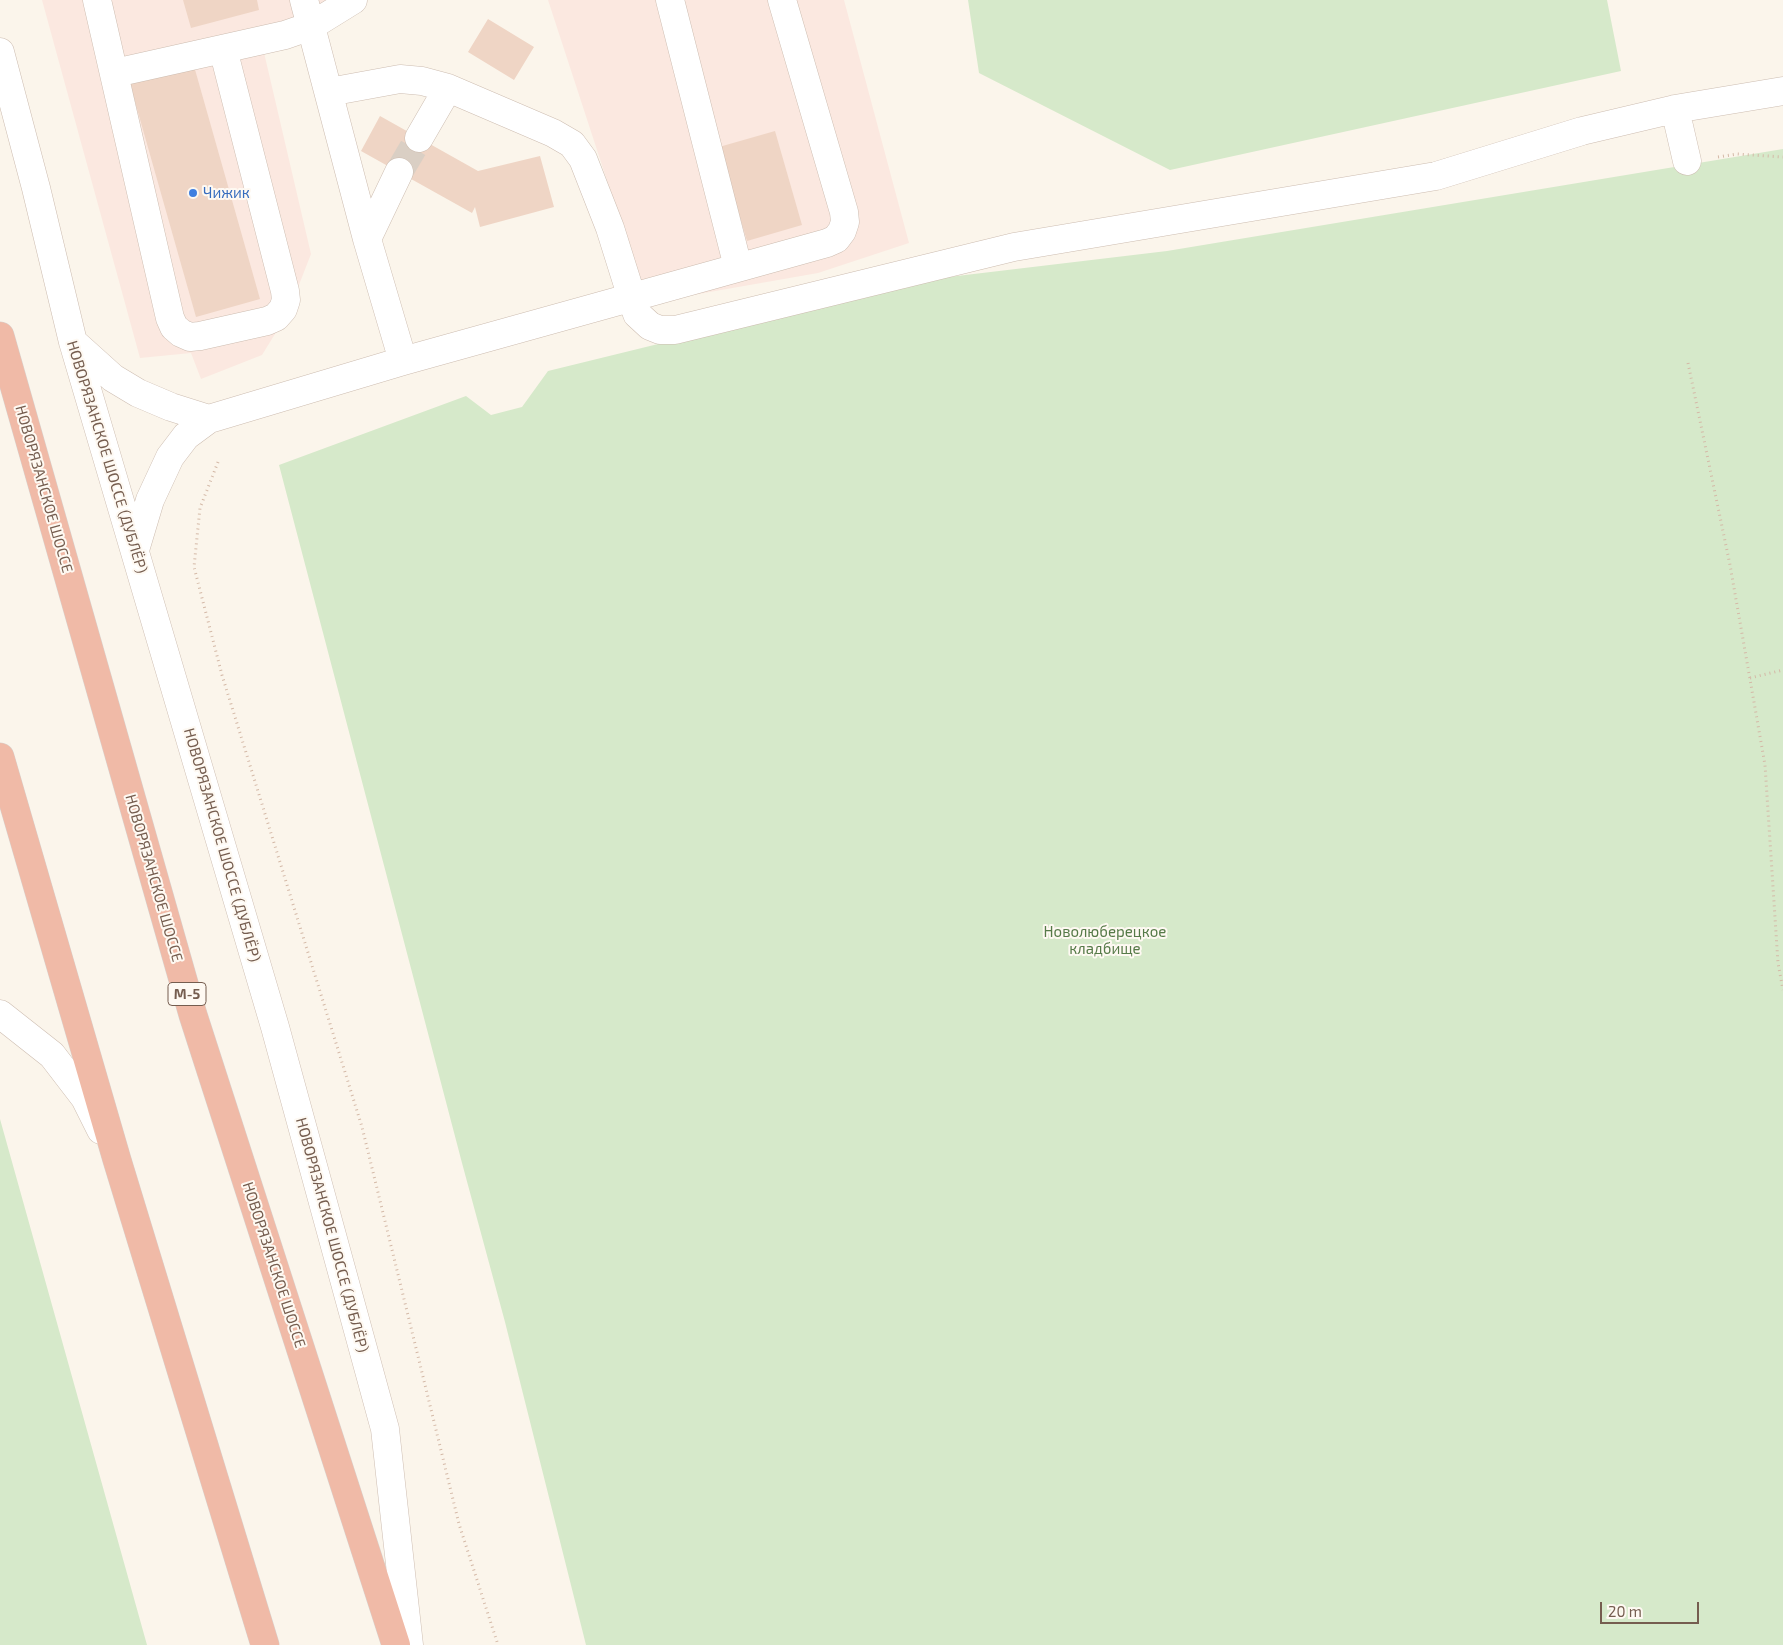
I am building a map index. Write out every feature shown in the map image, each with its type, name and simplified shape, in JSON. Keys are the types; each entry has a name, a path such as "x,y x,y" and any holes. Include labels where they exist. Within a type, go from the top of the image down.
{"highway":[{"name":"НОВОРЯЗАНСКОЕ ШОССЕ","path":"0,336 193,1015 396,1645"},
{"path":"0,757 117,1160 265,1645"}],"street":[{"path":"97,0 170,318 174,327 181,333 190,336 208,335 267,321 276,317 283,309 286,300 223,49"},
{"path":"114,73 285,35 308,13 353,0"},
{"path":"670,0 738,267"},
{"path":"135,550 150,500 170,457 186,436 209,419 403,360 836,239 842,231 845,222 844,212 782,0"},
{"path":"308,13 367,239 403,360"},
{"name":"НОВОРЯЗАНСКОЕ ШОССЕ (ДУБЛЁР)","path":"0,52 36,188 72,342 275,1027 385,1429 409,1645"},
{"path":"329,92 400,79 422,81 448,88 553,133 572,144 584,158 610,228 638,314 650,326 660,330 674,330 1014,247 1436,176 1582,131 1675,108 1783,91"},
{"path":"419,138 448,88"},
{"path":"1675,108 1687,161"},
{"path":"367,239 399,172"},
{"path":"72,342 113,378 138,393 171,407 209,419"},
{"path":"0,1014 52,1055 85,1098 117,1160"}],"path":[{"path":"1687,161 1738,154 1783,158"},
{"path":"1688,363 1730,565 1765,765 1778,963 1783,990"},
{"path":"218,462 200,508 194,567 225,684 362,1127 460,1524 498,1645"},
{"path":"1750,678 1783,670"}],"shaded area":[{"path":"42,0 359,0 262,44 311,254 288,313 262,355 201,379 191,353 140,358"},
{"path":"548,0 844,0 909,243 818,273 647,303"}],"green space":[{"path":"968,0 1607,0 1621,71 1170,170 979,73"},
{"name":"Новолюберецкое кладбище","path":"1783,149 1783,1645 586,1645 505,1322 279,465 466,396 491,415 522,407 548,371 915,281 1167,251"},
{"path":"0,1119 147,1645 0,1645"}],"building":[{"path":"183,0 257,0 259,10 191,28"},
{"path":"488,19 534,47 514,80 468,52"},
{"path":"194,66 260,299 196,317 130,84"},
{"path":"380,116 478,171 540,156 554,207 480,227 475,207 472,213 361,151"},
{"path":"775,131 802,225 747,241 719,147"}],"tunnel":[{"path":"399,172 419,138"}],"place":[{"name":"Чижик","path":"193,193"}]}
